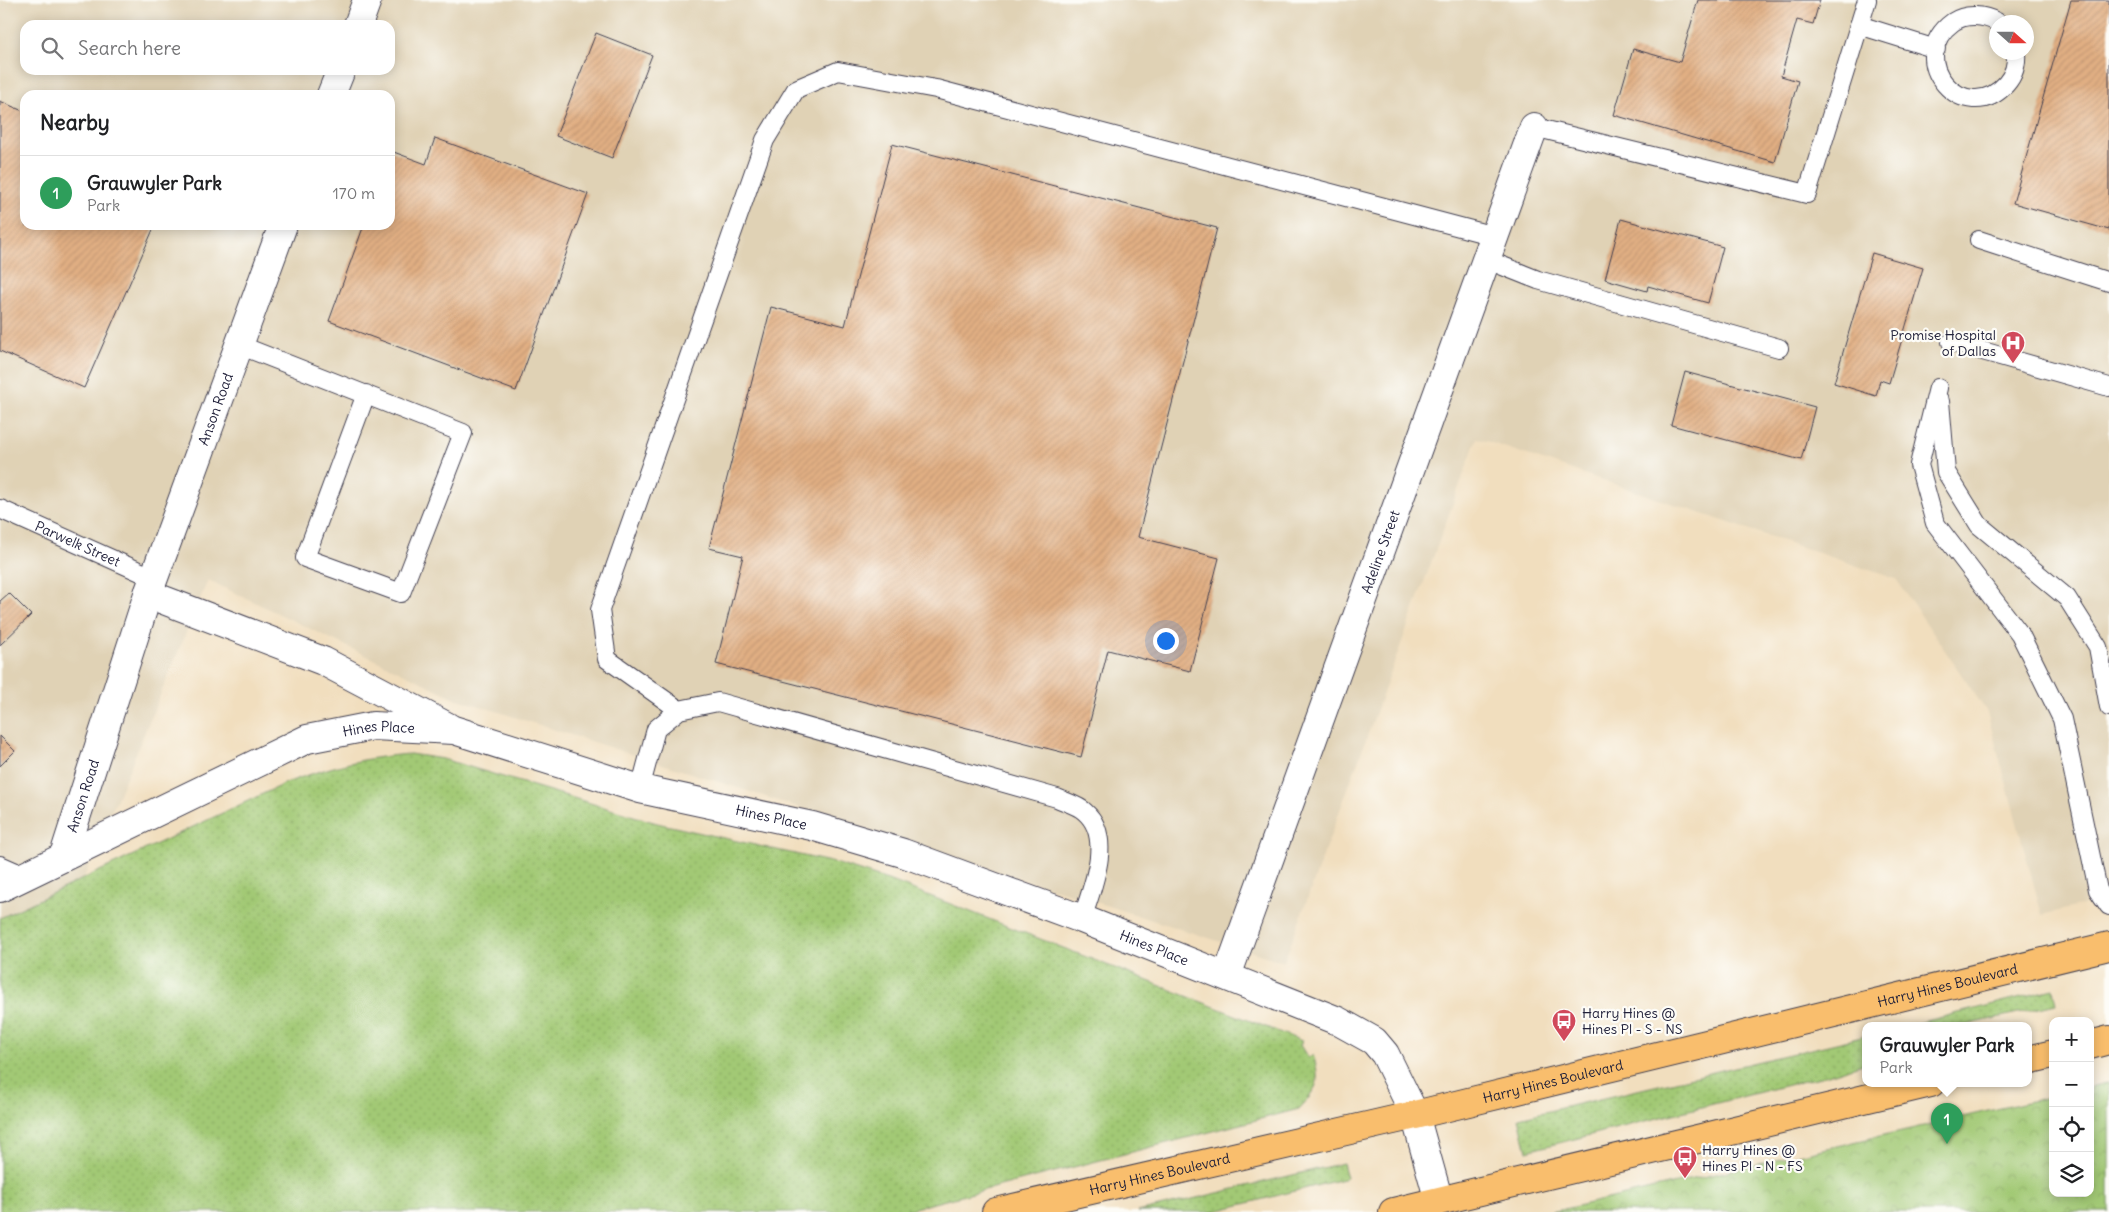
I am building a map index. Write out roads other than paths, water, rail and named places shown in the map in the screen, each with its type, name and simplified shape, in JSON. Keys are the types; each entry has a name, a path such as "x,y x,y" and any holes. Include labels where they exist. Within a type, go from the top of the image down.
{"main road":[{"name":"Harry Hines Boulevard","path":"996,1212 1415,1115 2109,946"},
{"path":"2094,1044 2109,1040"},
{"path":"2032,1059 2049,1055"},
{"path":"1393,1212 1915,1087"}],"street":[{"path":"360,20 367,0"},
{"path":"333,90 339,75"},
{"name":"Adeline Street","path":"1227,976 1534,127"},
{"name":"Anson Road","path":"64,855 151,586 281,230"},
{"path":"151,586 323,661 454,730"},
{"name":"Hines Place","path":"0,888 64,855 307,739 374,726 454,730 640,790 839,834 902,853 1082,918 1338,1021 1374,1041 1385,1054 1415,1115 1439,1201"}],"lane":[{"path":"1534,127 1807,194 1867,0"},
{"path":"1989,19 1982,16 1968,16 1955,21 1945,30 1937,41 1936,49 1935,68 1940,80 1950,90 1961,96 1974,99 1988,97 2000,91 2009,81 2015,68 2016,60"},
{"path":"1859,25 1936,49"},
{"path":"679,710 607,658 600,610 765,140 796,89 838,71 936,89 1490,248 1538,280 1778,348"},
{"path":"1979,240 2109,282"},
{"path":"1951,342 2109,387"},
{"path":"240,345 366,394 463,433 402,593 305,558 366,394"},
{"path":"2109,707 2098,647 2067,598 1979,525 1946,472 1938,388 1919,465 1935,523 2020,634 2062,719 2098,890 2109,906"},
{"name":"Parwelk Street","path":"0,509 151,586"},
{"path":"640,790 656,729 679,710 718,702 1057,798 1085,812 1099,832 1098,871 1082,918"},
{"path":"0,866 25,876"}],"place":[{"name":"Promise Hospital of Dallas","path":"2013,364"},
{"name":"Harry Hines @ Hines Pl - S - NS","path":"1564,1042"},
{"name":"Grauwyler Park","path":"1947,1144"},
{"name":"Harry Hines @ Hines Pl - N - FS","path":"1685,1179"}]}
